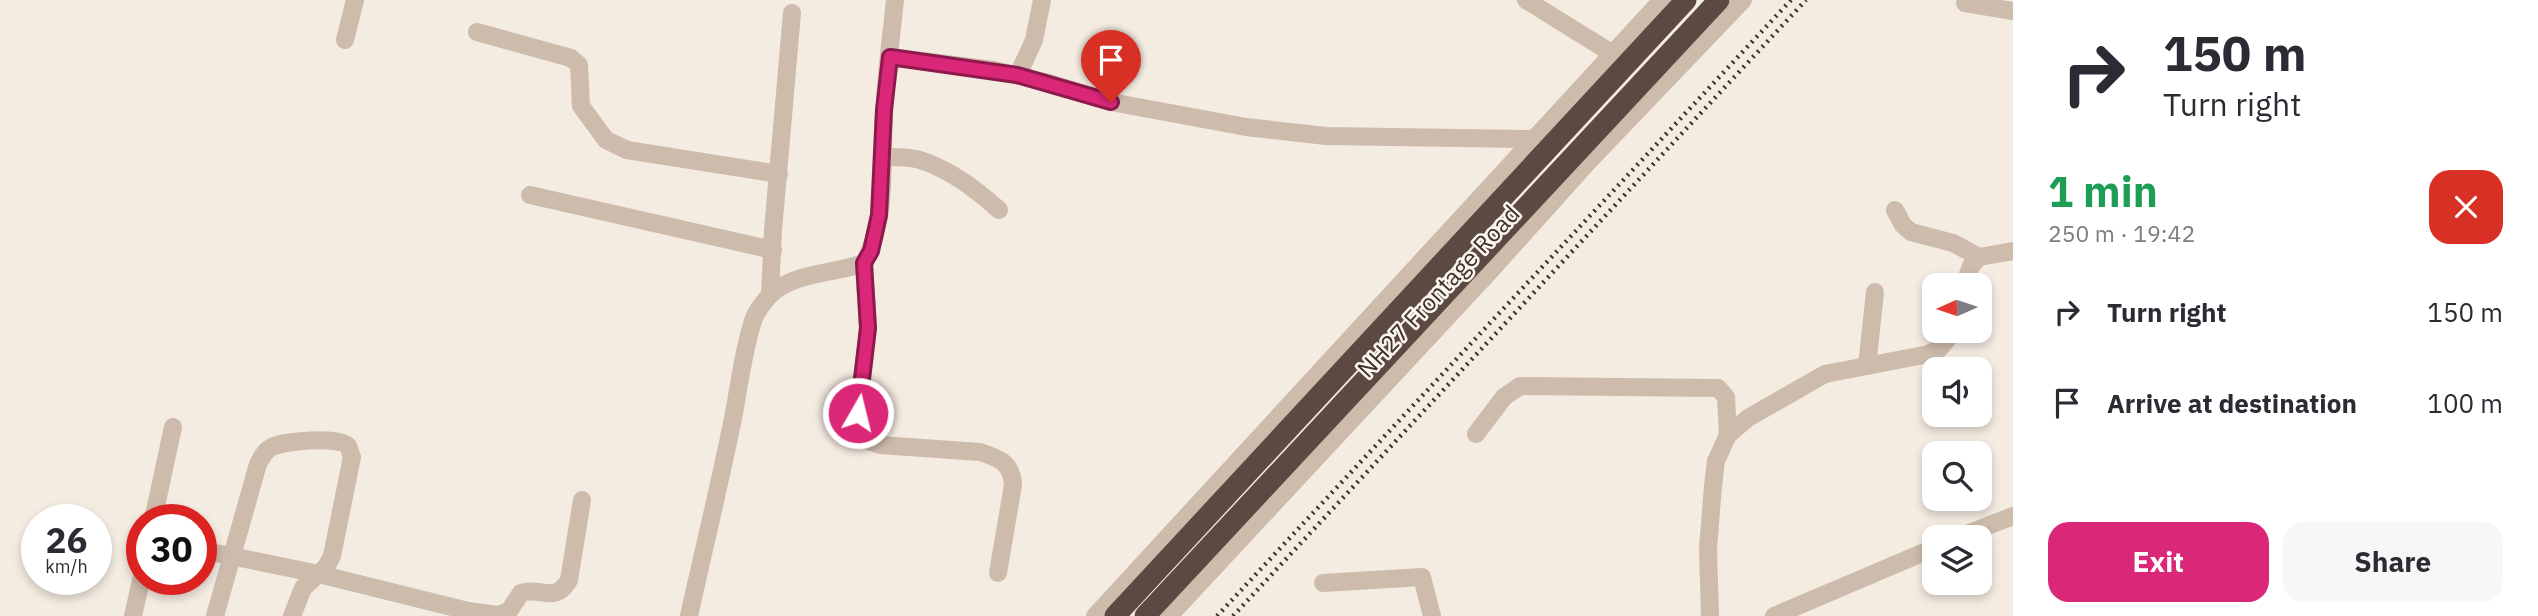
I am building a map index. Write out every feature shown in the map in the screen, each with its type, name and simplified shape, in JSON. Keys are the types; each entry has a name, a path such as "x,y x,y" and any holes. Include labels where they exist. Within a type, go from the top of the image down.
{"highway":[{"path":"1115,616 1686,0"},
{"path":"1145,616 1719,0"}],"street":[{"path":"345,40 355,0"},
{"path":"895,0 878,223 871,251 864,263 868,328 858,413 859,427 868,441 880,445 980,452 995,456 1005,463 1013,473 1013,485 998,573"},
{"path":"1017,75 1034,40 1042,0"},
{"path":"1527,0 1613,54"},
{"name":"NH27 Frontage Road","path":"1095,616 1662,0"},
{"name":"NH27 Frontage Road","path":"1169,616 1588,162 1743,0"},
{"path":"1965,2 2013,11"},
{"path":"770,295 792,13"},
{"path":"477,32 571,58 579,65 581,106 606,140 615,146 779,174"},
{"path":"890,57 1017,75 1111,102 1246,127 1326,136 1534,139"},
{"path":"882,157 906,157 930,164 970,186 999,210"},
{"path":"530,195 773,250"},
{"path":"1895,210 1903,225 1911,232 1953,243 1979,257 2013,251"},
{"path":"1968,273 1979,257"},
{"path":"689,616 755,314 770,295 782,286 799,279 845,270 864,263"},
{"path":"1867,366 1875,292"},
{"path":"1710,616 1708,558 1713,486 1716,461 1728,435 1748,418 1825,374 1929,354 1944,343"},
{"path":"1476,434 1504,397 1520,386 1718,388 1726,397 1728,435"},
{"path":"156,504 173,427"},
{"path":"215,616 234,557 258,464 265,452 272,446 287,444 323,440 341,442 349,447 352,457 334,549 326,567 303,589 292,616"},
{"path":"217,554 319,574 468,611 498,615 509,611 521,593 528,591 552,594 563,589 569,580 582,500"},
{"path":"1990,525 2013,516"},
{"path":"1774,616 1922,553"},
{"path":"1322,583 1422,577 1432,616"},
{"path":"134,616 138,595"}],"railway":[{"path":"1217,616 1791,0"},
{"path":"1233,616 1806,0"}],"route":[{"path":"858,413 868,328 864,263 871,251 879,215 884,110 890,57 994,70 1111,102"}]}
